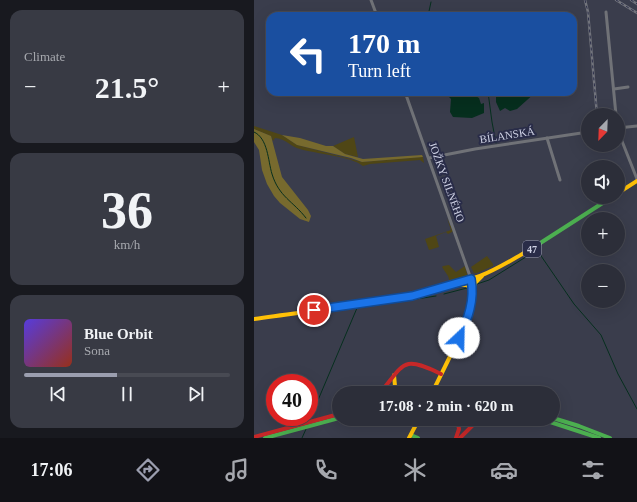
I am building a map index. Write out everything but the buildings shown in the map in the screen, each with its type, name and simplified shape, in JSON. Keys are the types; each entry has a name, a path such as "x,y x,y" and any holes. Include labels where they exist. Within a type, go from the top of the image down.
{"main road":[{"path":"625,189 637,182"},
{"name":"47","path":"254,319 397,298 449,286 471,279 482,275 531,249 601,204"},
{"path":"435,386 464,328 475,283 482,275"},
{"path":"471,279 471,303"},
{"path":"449,286 469,286 471,290 471,303"},
{"path":"385,386 404,364 412,362 441,374"},
{"path":"394,375 395,386"},
{"path":"254,437 332,416"},
{"path":"266,438 332,420"},
{"path":"560,421 610,438"},
{"path":"560,424 578,428"},
{"path":"415,426 410,436 418,438"},
{"path":"456,438 458,426"},
{"path":"460,438 472,426"},
{"path":"587,431 599,438"}],"street":[{"path":"371,0 376,12"},
{"path":"606,12 615,108"},
{"path":"614,90 628,87"},
{"name":"JOŽKY SILNÉHO","path":"406,96 471,279"},
{"path":"625,127 637,126"},
{"name":"BÍLANSKÁ","path":"429,158 469,150 581,133"},
{"path":"547,138 560,180"},
{"path":"625,150 637,182"}],"shaded area":[{"path":"448,96 476,96 479,98 481,104 484,103 484,113 472,118 453,117 450,112 451,99"},
{"path":"496,96 532,96 517,109 510,111 505,108 500,111 496,102"},
{"path":"254,126 282,135 297,145 362,162 423,157 424,163 420,160 370,164 363,166 350,160 297,148 279,138 275,138 273,141 271,136 254,129"},
{"path":"254,129 271,136 282,177 308,210 311,216 309,222 300,219 280,203 274,196 267,184 262,170 259,150 254,142"},
{"path":"282,135 300,138 326,146 333,146 345,154 363,159 422,155 423,157 362,162 297,145"},
{"path":"354,137 358,157 345,154 333,146"},
{"path":"447,218 453,231 448,234 446,232 436,236 439,247 429,250 425,239 451,230"},
{"path":"487,256 493,266 474,273 471,267"},
{"path":"449,265 456,272 465,266 467,277 450,282 442,267"}],"waterway":[{"path":"429,12 431,2"},
{"path":"489,96 496,143"},
{"path":"254,132 259,135 265,144 272,174 278,188 306,218"},
{"path":"537,250 574,304 601,335 618,374 637,409"},
{"path":"477,284 489,280 537,250"},
{"path":"444,294 467,288"},
{"path":"318,400 357,308 436,296"},
{"path":"302,438 306,429"}],"railway":[{"path":"585,0 588,12 596,108"},
{"path":"616,0 637,13"},
{"path":"631,0 637,4"}],"traffic: fast":[{"path":"531,249 601,204"},
{"path":"265,438 332,420"},
{"path":"560,420 610,438"},
{"path":"560,425 599,438"},
{"path":"411,435 418,438"}],"traffic: slow":[{"path":"625,189 637,181"},
{"path":"254,319 368,303 453,285 480,276 500,267 531,249"},
{"path":"435,386 464,328 469,313 475,283 482,276"},
{"path":"456,285 467,285 470,288 471,293"},
{"path":"394,375 395,386"},
{"path":"409,438 415,426"}],"traffic: jam":[{"path":"386,386 405,365 419,365 441,374"},
{"path":"254,437 332,416"},
{"path":"456,438 458,426"},
{"path":"460,438 472,426"}],"route":[{"path":"314,310 412,296 471,279 471,306 468,320 459,338"}]}
